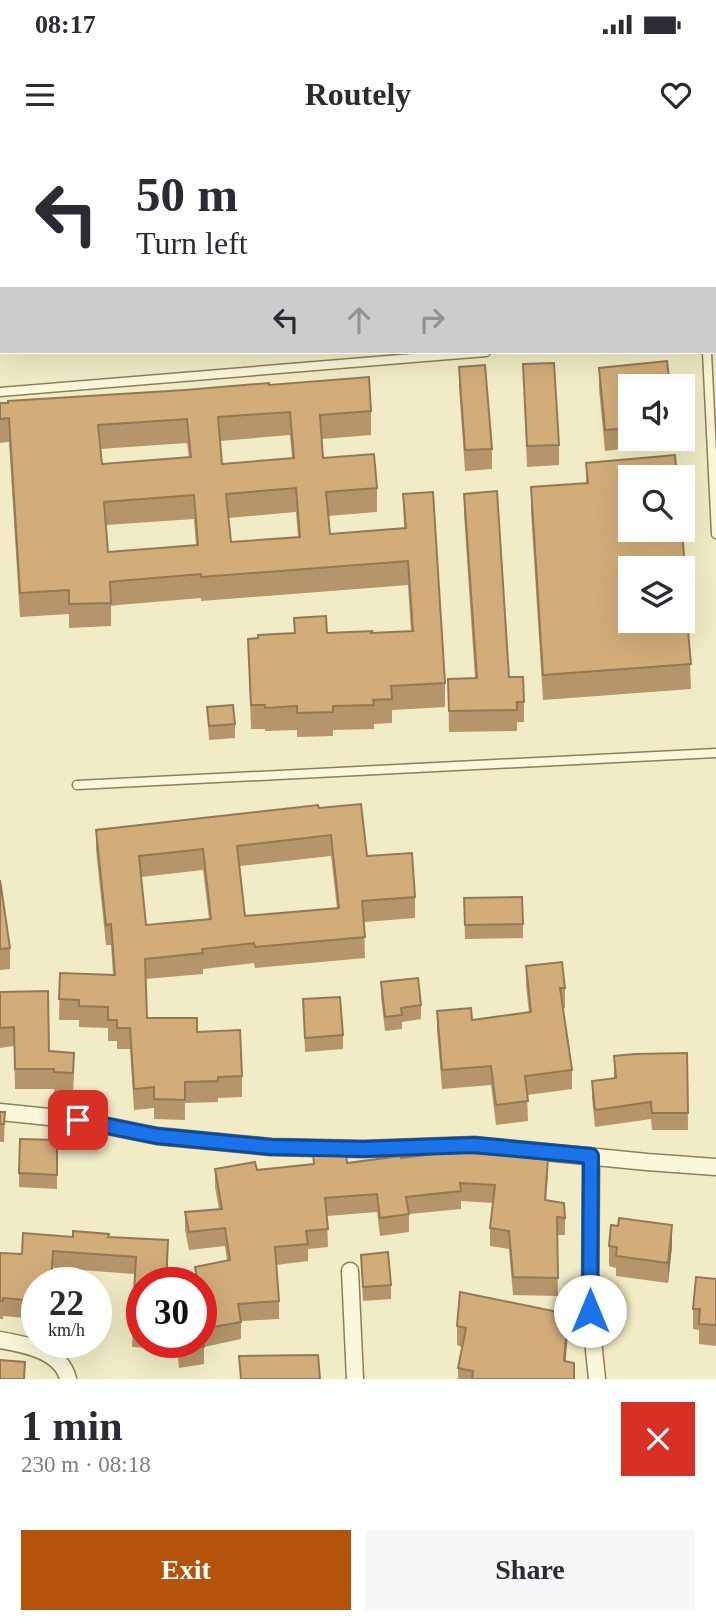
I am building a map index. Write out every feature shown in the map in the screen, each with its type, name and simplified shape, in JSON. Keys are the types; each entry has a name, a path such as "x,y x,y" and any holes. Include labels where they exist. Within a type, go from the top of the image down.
{"street":[{"path":"0,1112 78,1120 157,1136 271,1147 363,1149 474,1145 716,1167"},
{"path":"591,1156 590,1311 597,1379"},
{"path":"350,1270 355,1379"},
{"path":"0,1340 35,1348 55,1359 66,1371 68,1379"}],"lane":[{"path":"0,392 462,354"},
{"path":"707,354 716,534"},
{"path":"77,785 716,753"}],"building":[{"path":"667,361 668,374 618,374 618,429 605,430 599,368"},
{"path":"554,363 559,445 527,446 523,364"},
{"path":"485,365 492,449 465,450 459,367"},
{"path":"369,377 371,411 320,415 323,458 374,454 377,488 326,492 330,534 406,528 403,494 433,492 445,683 391,686 392,699 373,700 374,705 333,706 333,712 297,713 297,706 265,708 265,705 251,705 248,639 258,638 258,635 295,633 294,618 326,616 327,633 413,631 408,561 110,582 111,603 69,604 69,590 20,593 9,418 0,419 0,403","holes":["290,412 294,458 222,464 218,417","187,419 191,457 102,464 98,425","296,488 300,537 231,542 226,494","194,495 198,545 108,552 104,502"]},
{"path":"675,455 676,465 618,465 618,542 683,542 684,556 618,556 618,633 688,633 691,664 543,675 531,487 588,483 586,463"},
{"path":"497,491 509,677 523,677 524,702 517,702 517,710 449,711 448,679 477,678 464,494"},
{"path":"233,705 235,724 209,726 207,707"},
{"path":"361,804 367,856 412,853 415,897 362,901 365,937 255,947 254,943 202,949 203,953 145,959 147,1018 197,1018 197,1032 240,1030 242,1076 218,1077 218,1081 185,1082 185,1100 154,1099 154,1087 134,1089 130,1028 117,1028 117,1020 108,1020 108,1007 79,1006 79,1000 59,999 60,973 115,975 111,924 106,925 96,830 318,805 319,808","holes":["331,835 339,908 245,916 237,846","203,849 211,919 146,925 139,856"]},
{"path":"0,880 10,948 0,949"},
{"path":"522,897 523,924 465,925 464,898"},
{"path":"562,962 565,988 560,988 572,1070 525,1076 528,1101 496,1105 491,1066 442,1070 437,1011 471,1008 472,1020 531,1012 526,966"},
{"path":"418,978 421,1005 401,1008 402,1015 385,1017 381,982"},
{"path":"48,991 49,1051 74,1053 73,1073 54,1072 54,1069 15,1069 14,1027 0,1028 0,992"},
{"path":"340,997 343,1035 305,1038 303,999"},
{"path":"687,1053 688,1113 652,1113 651,1102 595,1110 592,1081 616,1078 614,1056"},
{"path":"0,1112 5,1112 4,1124 0,1124"},
{"path":"20,1139 57,1140 57,1175 19,1173"},
{"path":"346,1152 347,1163 449,1152 548,1158 545,1200 564,1203 565,1218 557,1217 558,1278 513,1277 509,1231 490,1228 495,1185 460,1183 461,1191 406,1197 409,1214 380,1218 377,1194 325,1198 328,1229 306,1231 308,1244 275,1247 279,1301 238,1304 241,1322 217,1326 217,1267 195,1267 230,1260 225,1228 189,1232 185,1212 222,1209 215,1169 255,1162 257,1170 314,1164 313,1154"},
{"path":"619,1218 672,1225 668,1263 616,1256 617,1247 609,1246 611,1225 618,1226"},
{"path":"73,1231 109,1234 108,1237 168,1240 167,1267 135,1267 136,1257 53,1251 52,1267 21,1267 21,1300 3,1298 3,1301 0,1301 0,1253 22,1254 23,1233 73,1237"},
{"path":"388,1252 391,1285 363,1287 361,1255"},
{"path":"696,1277 716,1279 716,1325 699,1324 700,1309 693,1309"},
{"path":"460,1292 568,1314 564,1361 574,1363 574,1379 472,1379 473,1371 458,1368 466,1328 457,1326"},
{"path":"318,1355 320,1379 241,1379 239,1356"},
{"path":"0,1360 25,1362 24,1379 0,1379"}],"route":[{"path":"78,1120 157,1136 271,1147 363,1149 474,1145 591,1156 590,1311"}]}
